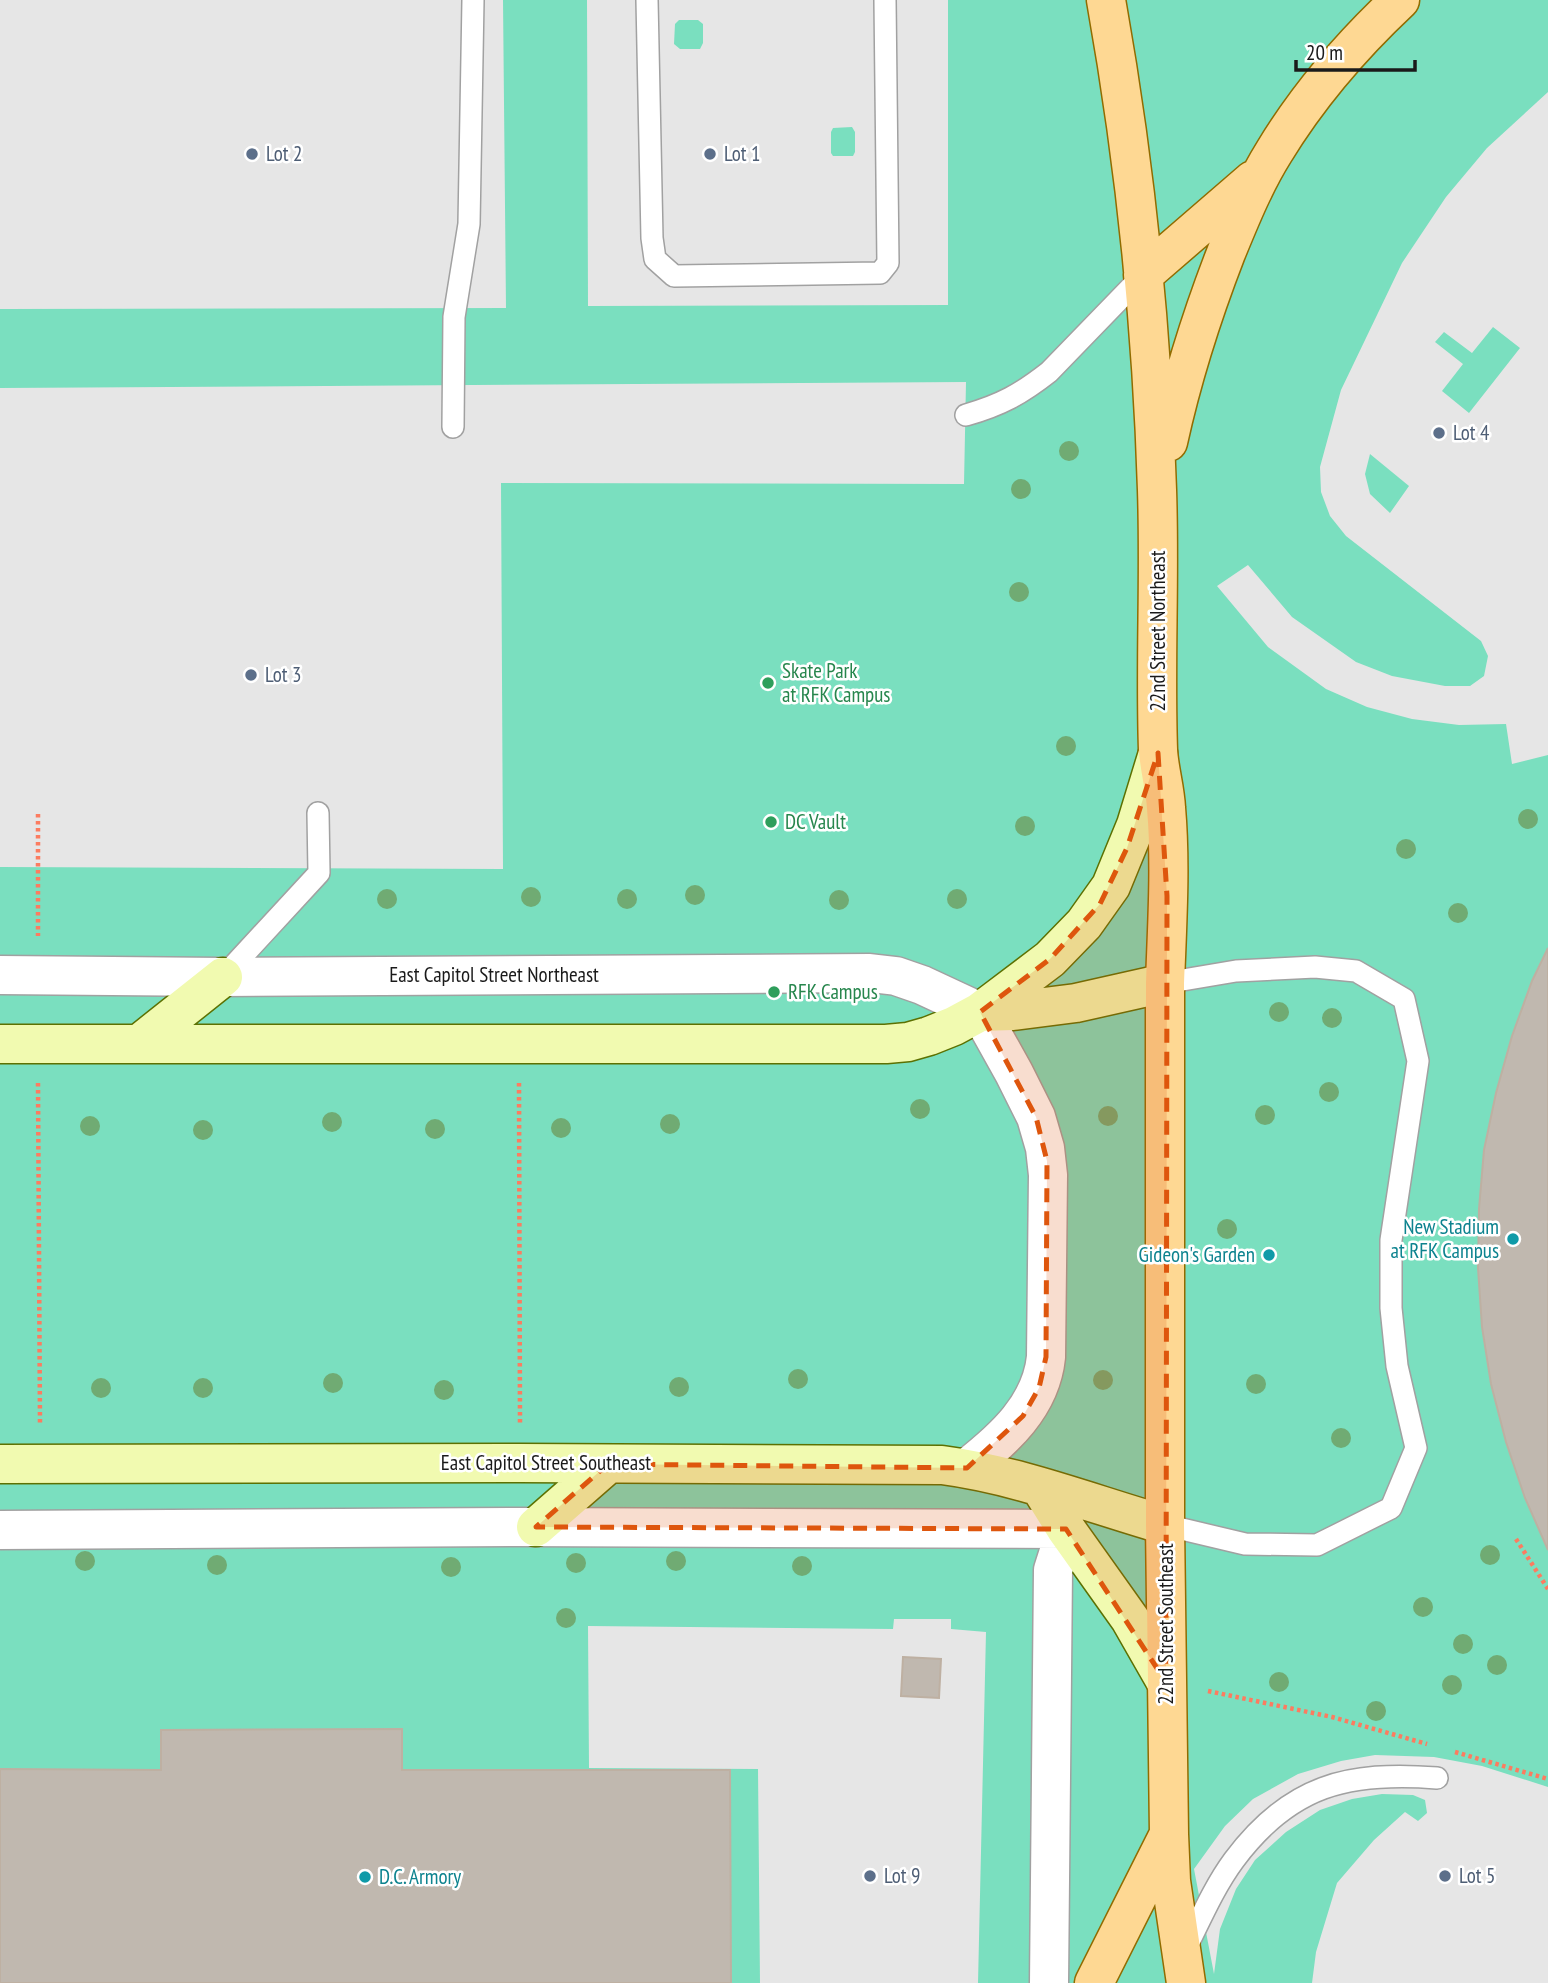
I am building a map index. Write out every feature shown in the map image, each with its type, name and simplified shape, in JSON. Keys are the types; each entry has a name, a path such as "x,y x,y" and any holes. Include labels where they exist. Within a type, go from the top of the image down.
{"main road":[{"name":"22nd Street Northeast","path":"1106,0 1124,116 1143,275 1152,381 1157,492 1158,753 1166,808 1165,1264"},
{"path":"1157,492 1175,409 1195,339 1236,228 1263,171 1322,84 1400,0"},
{"path":"1143,275 1263,171"},
{"path":"0,1044 908,1042 954,1026 979,1013 1050,959 1084,924 1111,886 1128,848 1158,753"},
{"path":"140,1043 223,977"},
{"path":"979,1013 1076,1003 1165,983"},
{"name":"22nd Street Southeast","path":"1165,1264 1169,1834 1171,1881 1183,1970"},
{"name":"East Capitol Street Southeast","path":"0,1464 942,1465 967,1468 1040,1487 1165,1525"},
{"path":"536,1527 608,1464"},
{"path":"1040,1487 1066,1529 1124,1609 1166,1682"},
{"path":"1094,1983 1169,1834"}],"street":[{"name":"East Capitol Street Northeast","path":"0,975 223,977 870,973 896,976 922,985 979,1013"},
{"path":"967,1468 1013,1427 1032,1402 1045,1372 1046,1357 1048,1175 1045,1147 1036,1117 979,1013"},
{"path":"0,1530 536,1527 1066,1529 1054,1570 1049,1983"}],"lane":[{"path":"453,427 454,317 470,224 473,0"},
{"path":"647,0 652,238 655,259 674,276 880,273 888,263 885,0"},
{"path":"966,415 991,408 1016,396 1043,377 1143,275"},
{"path":"223,977 319,873 318,813"},
{"path":"1165,983 1261,969 1315,967 1356,971 1404,999 1418,1061 1391,1240 1391,1308 1396,1354 1416,1448 1391,1508 1317,1545 1245,1544 1165,1525"},
{"path":"1183,1970 1217,1888 1234,1861 1271,1820 1293,1803 1316,1790 1373,1776 1437,1778"}],"path":[{"path":"37,944 38,814"},
{"path":"38,1071 40,1435"},
{"path":"519,1071 520,1424"},
{"path":"1516,1539 1548,1588"},
{"path":"1166,1682 1332,1717 1434,1746"},
{"path":"1447,1750 1548,1779"}],"highlighted area":[{"path":"1158,753 1167,896 1166,1682 1066,1529 536,1527 608,1464 967,1468 1023,1416 1039,1388 1046,1357 1047,1161 1036,1117 980,1012 1050,959 1100,904 1127,848"}],"green space":[{"name":"RFK Campus","path":"0,0 1548,0 1548,1983 0,1983"}],"shaded area":[{"name":"Lot 2","path":"0,0 503,0 506,308 0,309"},
{"name":"Lot 1","path":"587,0 948,0 948,305 588,306","holes":["679,20 698,20 703,24 703,43 700,49 680,49 674,44 675,24","852,127 855,132 853,156 833,156 833,128"]},
{"name":"Lot 4","path":"1548,92 1548,755 1512,764 1506,724 1459,725 1412,719 1367,707 1326,689 1268,647 1217,586 1248,565 1292,617 1356,662 1392,676 1445,686 1470,686 1484,676 1488,656 1481,641 1346,536 1330,516 1321,492 1320,467 1341,390 1402,263 1446,197 1487,148","holes":["1493,327 1520,348 1469,413 1442,391 1463,364 1435,342 1444,332 1472,353","1370,454 1409,486 1390,513 1370,494 1365,474"]},
{"name":"Lot 3","path":"966,382 964,484 501,483 503,869 0,867 0,388"},
{"name":"Lot 9","path":"894,1619 951,1619 951,1629 986,1632 978,1983 760,1983 758,1769 589,1768 588,1626 893,1629","holes":["904,1657 941,1659 939,1698 902,1696"]},
{"name":"Lot 5","path":"1375,1755 1434,1757 1482,1766 1548,1787 1548,1983 1312,1983 1316,1952 1337,1883 1374,1840 1405,1812 1418,1821 1427,1813 1425,1800 1413,1795 1382,1794 1352,1799 1320,1810 1286,1832 1255,1860 1236,1889 1220,1929 1214,1974 1194,1869 1225,1826 1253,1799 1298,1774 1341,1761"}],"building":[{"name":"New Stadium at RFK Campus","path":"1548,948 1548,1550 1525,1498 1506,1442 1491,1384 1482,1327 1478,1268 1484,1150 1496,1093 1512,1036 1532,981"},
{"path":"903,1657 941,1659 939,1698 901,1696"},
{"name":"D.C. Armory","path":"402,1729 402,1770 730,1770 731,1983 0,1983 0,1769 161,1770 161,1730"}],"place":[{"name":"Lot 2","path":"252,154"},
{"name":"Lot 1","path":"710,154"},
{"name":"Lot 4","path":"1439,433"},
{"name":"Lot 3","path":"251,675"},
{"name":"Skate Park at RFK Campus","path":"768,683"},
{"name":"DC Vault","path":"771,822"},
{"name":"RFK Campus","path":"774,992"},
{"name":"New Stadium at RFK Campus","path":"1513,1239"},
{"name":"Gideon's Garden","path":"1269,1255"},
{"name":"Lot 9","path":"870,1876"},
{"name":"Lot 5","path":"1445,1876"},
{"name":"D.C. Armory","path":"365,1877"}]}
